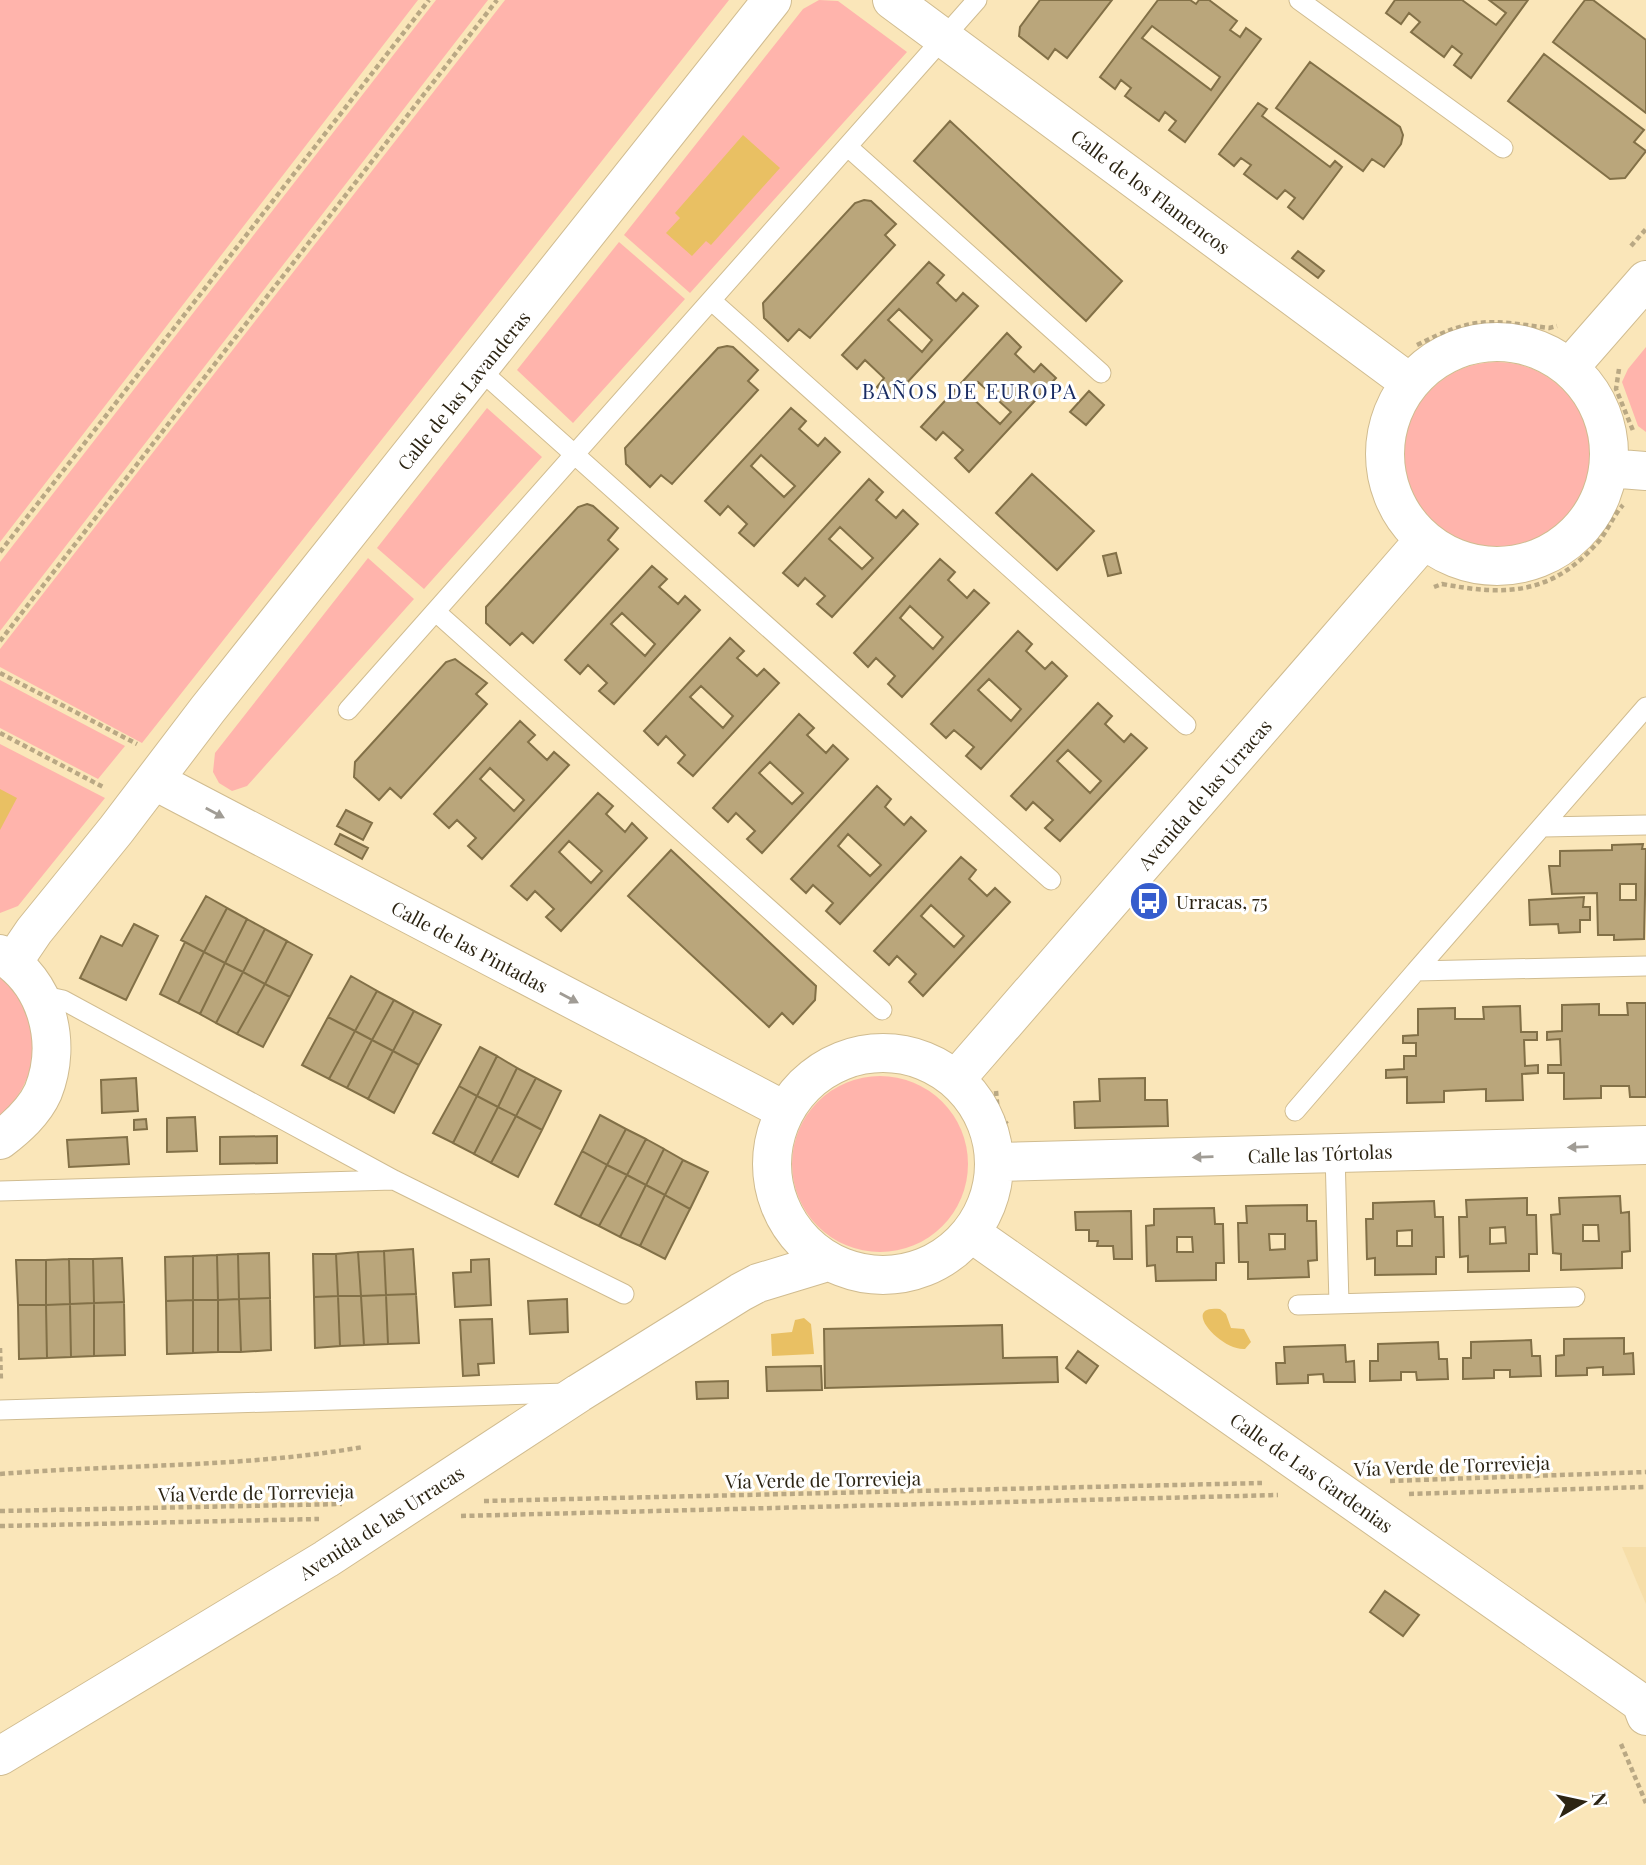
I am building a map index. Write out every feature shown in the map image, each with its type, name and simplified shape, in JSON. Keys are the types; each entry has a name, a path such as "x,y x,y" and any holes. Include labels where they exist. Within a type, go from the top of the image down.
{"street":[{"name":"Calle de las Lavanderas","path":"7,958 34,931 151,765 217,698 772,0"},
{"name":"Calle de los Flamencos","path":"892,0 1410,365"},
{"path":"1569,368 1637,264"},
{"path":"1499,341 1524,345 1548,354 1569,368 1588,388 1601,413 1608,440 1608,468 1602,494 1581,528 1551,553 1527,563 1500,567 1473,565 1448,556 1424,540 1406,520 1392,494 1385,466 1386,436 1410,365 1474,344 1499,341"},
{"path":"1608,468 1639,470"},
{"name":"Avenida de las Urracas","path":"956,1079 1424,540"},
{"name":"Calle de las Pintadas","path":"151,765 784,1111"},
{"path":"0,1140 23,1122 42,1094 52,1061 51,1027 40,995 7,958"},
{"path":"882,1052 921,1059 956,1079 984,1116 992,1139 995,1162 990,1200 971,1233 942,1260 905,1275 865,1276 827,1262 807,1248 792,1230 774,1192 771,1150 784,1111 809,1079 843,1059 882,1052"},
{"name":"Calle las Tórtolas","path":"995,1162 1646,1145"},
{"name":"Avenida de las Urracas","path":"758,1283 792,1230"},
{"name":"Calle de Las Gardenias","path":"971,1233 1641,1703 1646,1716"},
{"name":"Avenida de las Urracas","path":"0,1756 326,1559 579,1393 758,1283 827,1262"}],"lane":[{"path":"348,710 713,302 977,0"},
{"path":"1299,0 1503,148"},
{"path":"848,147 1101,373"},
{"path":"713,302 1186,726"},
{"path":"480,370 1051,880"},
{"path":"436,612 882,1010"},
{"path":"1295,1111 1646,707"},
{"path":"1543,827 1646,825"},
{"path":"1416,971 1646,966"},
{"path":"40,995 63,1000 394,1180 624,1294"},
{"path":"1335,1153 1339,1304"},
{"path":"0,1191 394,1180"},
{"path":"1298,1305 1575,1297"},
{"path":"1,1410 579,1393"}],"path":[{"path":"0,552 429,0"},
{"path":"0,641 497,0"},
{"path":"1637,264 1646,229"},
{"path":"1410,365 1476,322 1500,320 1549,328 1567,320"},
{"path":"1428,589 1442,584 1493,592 1547,582 1582,559 1639,470 1631,429 1616,390 1617,373 1622,364"},
{"path":"0,673 151,765"},
{"path":"0,733 115,793"},
{"path":"0,1348 1,1410"},
{"path":"0,1474 103,1466 263,1461 363,1447"},
{"name":"Vía Verde de Torrevieja","path":"1328,1483 1646,1472"},
{"name":"Vía Verde de Torrevieja","path":"470,1501 1273,1483"},
{"path":"1404,1494 1646,1487"},
{"path":"447,1516 1287,1495"},
{"name":"Vía Verde de Torrevieja","path":"0,1511 344,1504"},
{"path":"0,1525 321,1518"}],"shaded area":[{"path":"0,0 418,0 0,542"},
{"path":"436,0 488,0 0,631 0,562"},
{"path":"505,0 729,0 142,743 0,667 0,649"},
{"path":"819,0 838,1 907,52 690,293 624,235 803,9"},
{"path":"743,135 780,168 711,245 706,241 692,256 666,233 680,218 675,213"},
{"path":"619,242 685,299 573,423 517,370"},
{"path":"1646,347 1646,432 1638,426 1622,382 1628,369"},
{"path":"1497,362 1532,369 1562,390 1583,420 1590,455 1583,490 1562,520 1532,541 1497,548 1462,541 1432,520 1411,490 1404,455 1411,420 1432,390 1462,369"},
{"path":"487,408 542,457 424,589 377,548"},
{"path":"368,558 414,599 247,786 232,791 219,783 213,772 215,753"},
{"path":"0,680 125,746 98,779 0,728"},
{"path":"0,744 105,798 18,906 0,913"},
{"path":"0,789 17,798 0,830"},
{"path":"0,973 14,989 24,1007 31,1026 33,1045 25,1083 15,1100 0,1116"},
{"path":"880,1076 914,1082 943,1101 962,1130 968,1164 962,1198 943,1227 914,1246 880,1252 846,1246 817,1227 798,1198 792,1164 798,1130 817,1101 846,1082"},
{"path":"1208,1309 1220,1309 1226,1314 1231,1328 1244,1329 1251,1342 1245,1349 1225,1343 1215,1336 1203,1320 1203,1313"},
{"path":"804,1318 811,1324 814,1354 772,1356 771,1334 792,1332 795,1320"},
{"path":"1622,1547 1646,1547 1646,1604"}],"building":[{"path":"1040,0 1112,0 1067,58 1055,49 1048,59 1019,36 1020,27"},
{"path":"1158,0 1190,0 1196,4 1199,0 1209,0 1237,21 1230,30 1240,37 1246,28 1261,39 1185,142 1169,130 1176,121 1165,112 1159,121 1125,96 1131,88 1121,80 1115,89 1100,77","holes":["1152,26 1220,77 1211,90 1142,38"]},
{"path":"1395,0 1462,0 1496,25 1506,13 1489,0 1528,0 1471,78 1454,65 1462,54 1452,46 1444,57 1411,32 1420,22 1409,13 1401,24 1386,13"},
{"path":"1585,0 1593,0 1646,40 1646,113 1553,42"},
{"path":"1544,54 1644,130 1634,142 1646,151 1625,178 1610,179 1508,101"},
{"path":"1310,62 1400,127 1403,135 1401,144 1384,167 1372,159 1363,171 1276,108"},
{"path":"1258,103 1267,109 1262,116 1330,167 1335,161 1342,167 1303,219 1288,207 1295,198 1285,190 1277,199 1244,174 1251,165 1241,158 1234,166 1219,154"},
{"path":"950,121 1122,281 1086,321 914,161"},
{"path":"871,201 896,224 885,235 895,245 810,338 799,329 788,341 764,318 763,303 855,203"},
{"path":"1298,251 1324,271 1318,278 1292,258"},
{"path":"929,262 944,275 937,283 956,301 963,293 978,306 891,400 877,387 884,378 865,360 857,369 842,355","holes":["899,309 932,340 922,352 888,320"]},
{"path":"1007,333 1021,347 1015,354 1034,372 1041,364 1056,378 969,472 955,458 963,450 943,432 936,440 921,427","holes":["978,382 1011,412 1000,424 967,393"]},
{"path":"733,347 758,370 748,381 758,390 672,484 661,475 650,487 626,464 625,448 718,348"},
{"path":"1089,391 1104,405 1086,425 1070,412"},
{"path":"791,408 806,421 799,429 818,446 825,438 840,452 754,546 739,533 747,524 728,506 720,515 705,501","holes":["761,455 795,486 784,497 751,466"]},
{"path":"1032,474 1094,531 1057,570 996,513"},
{"path":"869,479 883,492 876,500 896,518 903,510 918,524 832,617 817,604 825,596 805,578 798,586 783,573","holes":["840,527 873,558 862,569 829,539"]},
{"path":"587,504 618,528 608,540 618,549 533,643 522,633 510,645 486,623 486,607 578,507"},
{"path":"1116,553 1121,573 1108,576 1103,556"},
{"path":"940,559 955,572 948,580 967,598 974,590 989,603 902,697 888,684 895,676 876,658 868,667 854,653","holes":["910,606 943,637 933,649 900,618"]},
{"path":"652,566 667,579 659,587 678,604 685,596 700,610 614,704 599,691 607,683 588,665 580,674 565,660","holes":["622,613 655,644 645,656 611,624"]},
{"path":"1018,631 1032,644 1026,651 1045,669 1052,662 1067,676 981,769 966,756 974,747 954,730 946,738 931,724","holes":["989,679 1021,709 1011,721 978,690"]},
{"path":"730,638 744,651 737,658 757,676 764,669 779,683 693,776 678,763 685,755 666,736 658,745 644,731","holes":["701,686 733,716 723,728 690,697"]},
{"path":"455,659 487,683 476,694 487,704 401,798 390,788 379,800 354,777 355,762 446,662"},
{"path":"1098,703 1112,716 1105,724 1124,742 1131,734 1147,748 1060,841 1045,828 1053,820 1033,802 1026,810 1011,796","holes":["1068,750 1101,781 1090,793 1057,761"]},
{"path":"799,714 814,728 807,735 826,753 833,745 848,759 762,853 747,839 755,831 736,813 728,822 713,808","holes":["770,762 803,793 792,804 759,773"]},
{"path":"520,721 535,735 528,742 547,760 554,752 569,765 482,859 468,846 476,838 457,820 449,828 434,814","holes":["490,768 524,800 514,811 480,779"]},
{"path":"877,786 891,799 885,807 904,825 911,817 926,831 840,924 826,911 833,903 813,885 806,893 791,879","holes":["848,834 881,865 870,876 838,846"]},
{"path":"598,793 613,806 606,814 625,832 632,823 647,838 561,931 546,917 554,909 535,891 527,900 511,886","holes":["569,841 602,871 591,883 559,852"]},
{"path":"346,810 372,823 363,840 337,826"},
{"path":"340,834 368,848 362,859 335,844"},
{"path":"1643,844 1642,849 1646,849 1644,939 1614,940 1614,935 1598,935 1597,893 1552,894 1549,866 1560,866 1560,851 1612,850 1612,845","holes":["1620,884 1636,884 1636,900 1620,900"]},
{"path":"671,850 816,986 815,1000 793,1024 782,1013 769,1027 628,896"},
{"path":"961,857 976,870 969,879 987,896 995,888 1010,902 923,996 909,982 916,974 897,956 889,965 874,951","holes":["931,905 964,936 954,947 921,916"]},
{"path":"206,896 227,908 204,952 181,940"},
{"path":"1584,897 1583,907 1590,907 1590,920 1580,920 1580,932 1559,933 1558,924 1530,925 1529,900"},
{"path":"227,908 247,919 225,963 204,952"},
{"path":"247,919 265,929 243,972 225,963"},
{"path":"134,924 158,936 126,1000 80,978 101,936 122,946"},
{"path":"265,929 287,941 265,984 243,972"},
{"path":"287,941 312,955 290,997 265,984"},
{"path":"185,942 204,952 178,1003 160,994"},
{"path":"204,952 225,963 200,1014 178,1003"},
{"path":"225,963 243,972 216,1023 200,1014"},
{"path":"243,972 265,984 237,1034 216,1023"},
{"path":"351,976 377,991 355,1031 328,1017"},
{"path":"265,984 290,997 263,1047 237,1034"},
{"path":"377,991 394,1000 372,1040 355,1031"},
{"path":"394,1000 414,1011 393,1051 372,1040"},
{"path":"1627,1003 1646,1003 1646,1097 1630,1097 1629,1086 1601,1086 1601,1098 1564,1099 1564,1073 1548,1073 1548,1065 1561,1065 1560,1039 1547,1040 1547,1032 1562,1031 1562,1005 1599,1004 1599,1015 1628,1015"},
{"path":"1520,1006 1521,1032 1537,1032 1537,1040 1524,1040 1525,1066 1538,1065 1538,1073 1522,1074 1523,1100 1486,1101 1486,1089 1444,1091 1444,1102 1407,1103 1407,1077 1386,1078 1386,1070 1404,1069 1404,1056 1416,1056 1416,1043 1403,1043 1403,1036 1418,1035 1418,1009 1455,1008 1455,1019 1484,1019 1483,1007"},
{"path":"414,1011 441,1025 419,1065 393,1051"},
{"path":"328,1017 355,1031 329,1079 302,1065"},
{"path":"355,1031 372,1040 347,1088 329,1079"},
{"path":"372,1040 393,1051 368,1099 347,1088"},
{"path":"480,1047 497,1056 477,1096 459,1086"},
{"path":"393,1051 419,1065 394,1113 368,1099"},
{"path":"497,1056 517,1068 498,1107 477,1096"},
{"path":"517,1068 536,1078 516,1116 498,1107"},
{"path":"136,1078 138,1111 102,1113 101,1080"},
{"path":"536,1078 561,1091 542,1130 516,1116"},
{"path":"1145,1078 1145,1100 1167,1100 1168,1126 1075,1128 1074,1102 1100,1101 1099,1079"},
{"path":"459,1086 477,1096 453,1143 433,1133"},
{"path":"477,1096 498,1107 474,1154 453,1143"},
{"path":"498,1107 516,1116 491,1163 474,1154"},
{"path":"600,1115 626,1129 607,1165 582,1151"},
{"path":"516,1116 542,1130 518,1177 491,1163"},
{"path":"195,1117 197,1151 167,1152 167,1118"},
{"path":"146,1119 147,1129 134,1130 134,1120"},
{"path":"626,1129 646,1139 627,1175 607,1165"},
{"path":"277,1136 277,1163 220,1164 220,1137"},
{"path":"127,1137 129,1164 69,1167 67,1140"},
{"path":"646,1139 664,1149 646,1185 627,1175"},
{"path":"664,1149 683,1160 665,1195 646,1185"},
{"path":"582,1151 607,1165 580,1217 555,1204"},
{"path":"683,1160 708,1172 690,1209 665,1195"},
{"path":"607,1165 627,1175 599,1226 580,1217"},
{"path":"627,1175 646,1185 620,1237 599,1226"},
{"path":"646,1185 665,1195 640,1246 620,1237"},
{"path":"665,1195 690,1209 665,1259 640,1246"},
{"path":"1620,1196 1621,1213 1629,1212 1630,1251 1622,1252 1622,1268 1561,1270 1561,1254 1553,1253 1551,1215 1560,1214 1559,1198","holes":["1583,1225 1598,1225 1599,1241 1583,1241"]},
{"path":"1527,1198 1527,1215 1536,1215 1537,1254 1529,1254 1529,1271 1468,1272 1468,1256 1460,1257 1459,1217 1467,1217 1466,1200","holes":["1505,1227 1506,1243 1490,1244 1490,1228"]},
{"path":"1434,1201 1435,1217 1443,1217 1444,1257 1436,1257 1436,1274 1375,1275 1375,1258 1367,1259 1366,1219 1373,1219 1373,1203","holes":["1412,1230 1412,1246 1397,1246 1397,1231"]},
{"path":"1307,1205 1307,1221 1316,1221 1317,1260 1308,1261 1309,1277 1248,1279 1248,1262 1239,1262 1238,1223 1247,1223 1246,1206","holes":["1269,1234 1285,1234 1285,1249 1270,1250"]},
{"path":"1214,1208 1215,1224 1223,1224 1224,1263 1216,1263 1216,1280 1156,1281 1155,1265 1147,1266 1146,1226 1154,1225 1154,1209","holes":["1177,1237 1192,1237 1193,1252 1177,1252"]},
{"path":"1131,1211 1132,1259 1114,1259 1113,1246 1097,1246 1098,1241 1089,1241 1089,1230 1076,1230 1075,1212"},
{"path":"413,1249 416,1294 386,1295 384,1251"},
{"path":"384,1251 386,1295 361,1296 358,1252"},
{"path":"358,1252 361,1296 338,1296 336,1254"},
{"path":"269,1253 270,1298 239,1299 238,1254"},
{"path":"238,1254 239,1299 218,1300 217,1255"},
{"path":"313,1254 336,1254 338,1296 314,1297"},
{"path":"217,1255 218,1300 193,1300 193,1256"},
{"path":"193,1256 193,1300 166,1301 165,1257"},
{"path":"122,1258 124,1302 94,1303 93,1259"},
{"path":"69,1259 93,1259 94,1303 70,1304"},
{"path":"69,1259 70,1304 46,1305 46,1260"},
{"path":"489,1259 491,1305 455,1307 453,1273 471,1272 471,1260"},
{"path":"16,1260 46,1260 46,1305 18,1305"},
{"path":"416,1294 419,1343 388,1344 386,1295"},
{"path":"386,1295 388,1344 364,1345 361,1296"},
{"path":"338,1296 340,1346 315,1348 314,1297"},
{"path":"338,1296 361,1296 364,1345 340,1346"},
{"path":"270,1298 271,1350 241,1352 239,1299"},
{"path":"239,1299 241,1352 218,1352 218,1300"},
{"path":"567,1299 568,1332 530,1334 528,1301"},
{"path":"193,1300 218,1300 218,1352 193,1353"},
{"path":"193,1300 193,1353 167,1354 166,1301"},
{"path":"124,1302 125,1355 94,1356 94,1303"},
{"path":"94,1303 94,1356 71,1357 70,1304"},
{"path":"70,1304 71,1357 47,1358 46,1305"},
{"path":"18,1305 46,1305 47,1358 19,1359"},
{"path":"492,1319 494,1363 478,1364 479,1375 463,1376 460,1320"},
{"path":"1002,1325 1003,1358 1057,1357 1058,1382 825,1388 824,1329"},
{"path":"1624,1338 1624,1354 1633,1353 1634,1374 1603,1375 1603,1367 1587,1368 1587,1375 1556,1376 1556,1356 1564,1355 1564,1339"},
{"path":"1531,1340 1532,1356 1540,1356 1541,1376 1510,1377 1510,1370 1494,1370 1494,1378 1463,1379 1463,1358 1471,1358 1471,1342"},
{"path":"1438,1342 1439,1359 1447,1359 1448,1379 1417,1380 1416,1372 1401,1372 1401,1380 1370,1381 1370,1361 1378,1361 1378,1344"},
{"path":"1345,1345 1346,1362 1354,1361 1355,1382 1324,1382 1323,1374 1308,1375 1308,1383 1277,1384 1276,1363 1285,1363 1284,1347"},
{"path":"1078,1351 1098,1366 1086,1383 1066,1368"},
{"path":"821,1366 822,1390 767,1391 766,1367"},
{"path":"728,1381 728,1398 697,1399 696,1382"},
{"path":"1385,1591 1419,1615 1403,1636 1370,1612"}],"place":[{"name":"Urracas, 75","path":"1149,901"}],"district":[{"name":"BAÑOS DE EUROPA","path":"970,390"}]}
